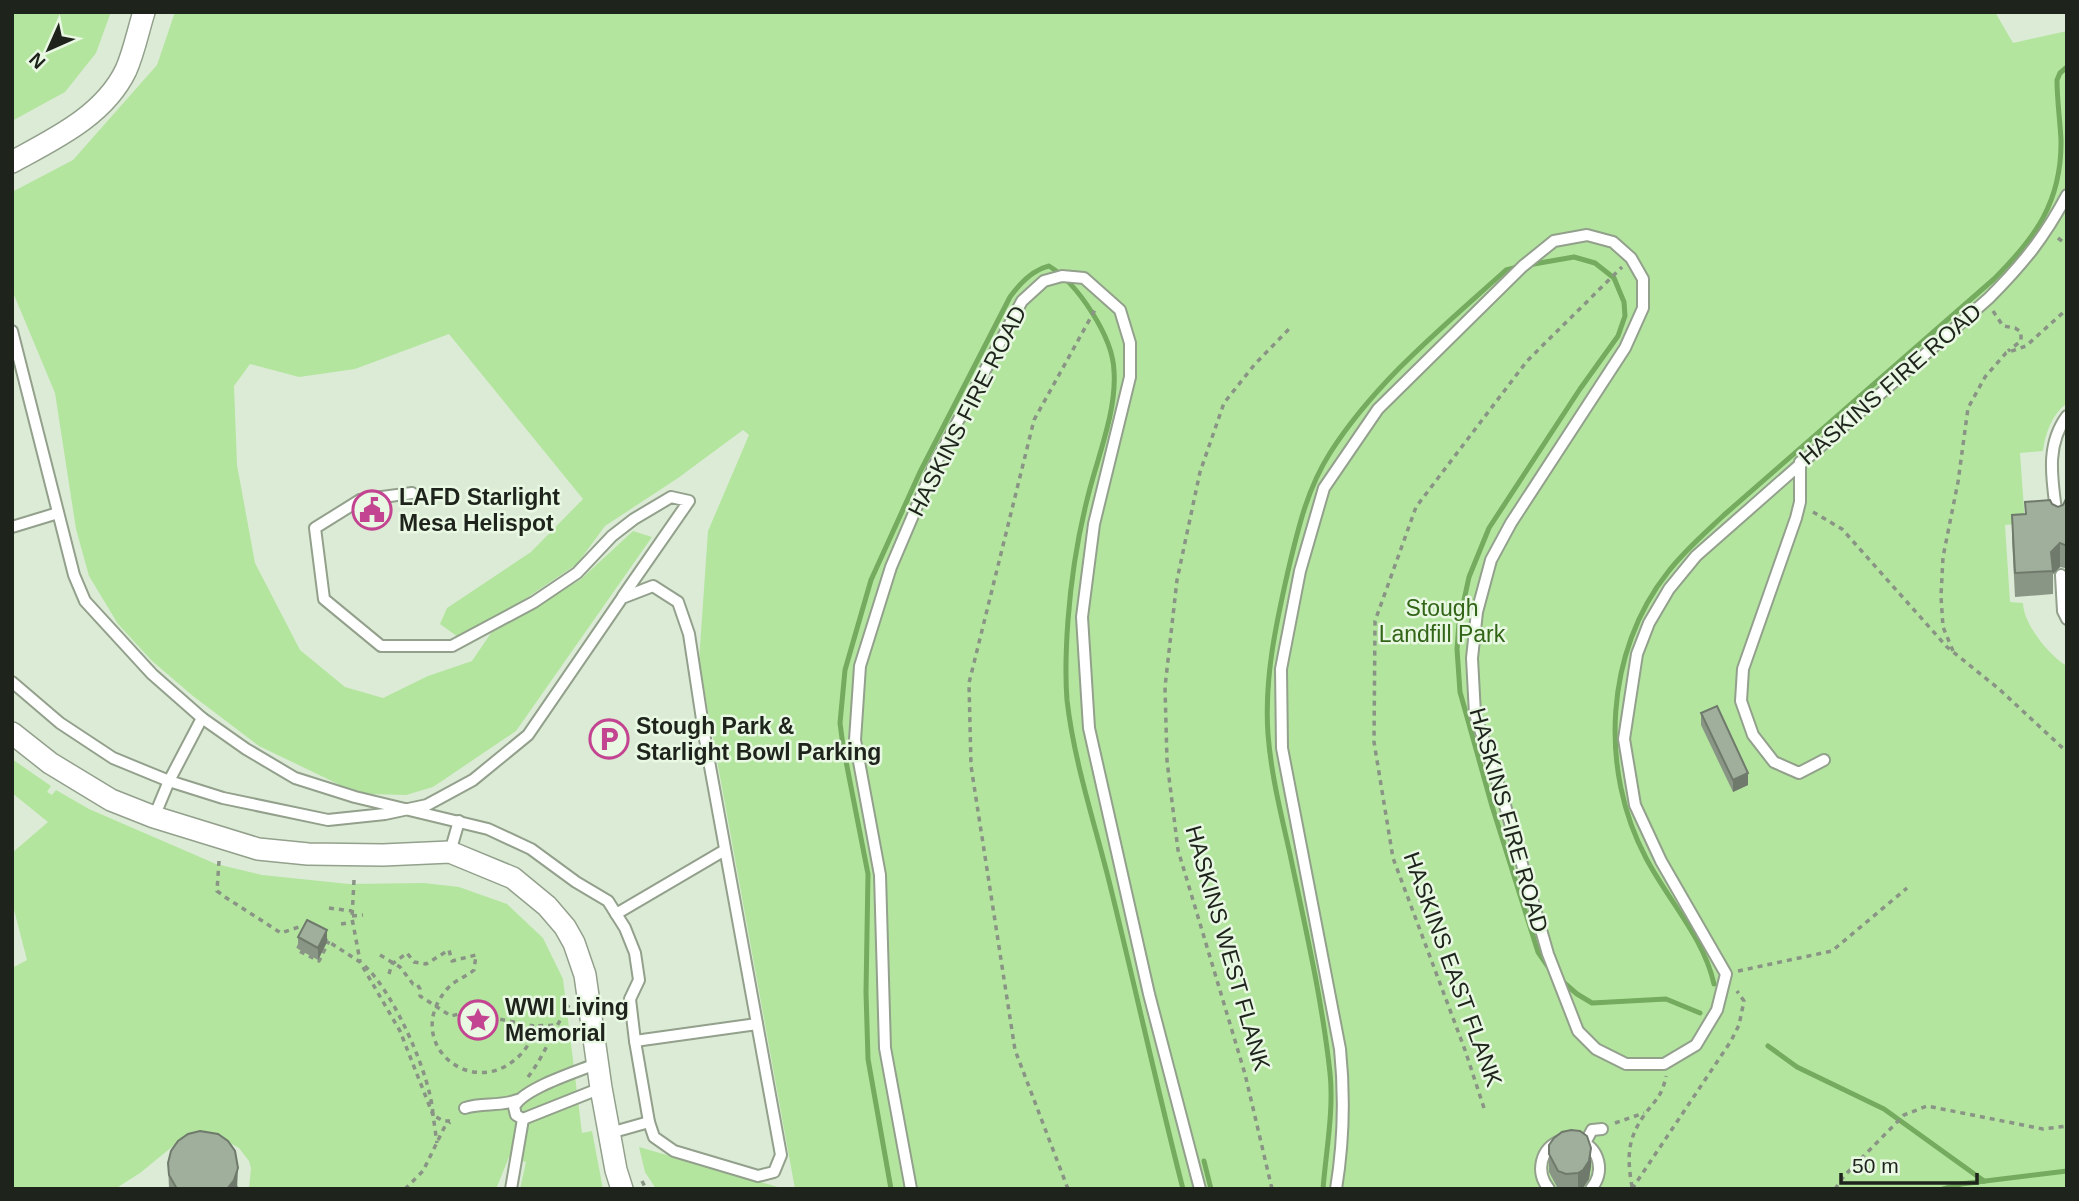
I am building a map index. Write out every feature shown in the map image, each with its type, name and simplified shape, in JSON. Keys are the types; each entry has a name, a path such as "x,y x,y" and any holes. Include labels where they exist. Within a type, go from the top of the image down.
{"street":[{"path":"12,163 72,127 92,113 111,94 126,70 144,12"},
{"path":"12,733 50,763 111,800 154,817 258,849 308,854 371,855 450,852 513,878 547,906 574,943 585,975 601,1088 622,1189"}],"lane":[{"name":"HASKINS FIRE ROAD","path":"1726,974 1661,860 1635,805 1624,739 1637,654 1648,623 1669,589 1696,556 1984,302 2022,265 2046,233 2067,195"},
{"path":"1336,1189 1343,1149 1345,1095 1340,1049 1282,748 1281,669 1300,571 1324,488 1378,409 1523,266 1554,241 1587,235 1613,242 1631,258"},
{"name":"HASKINS FIRE ROAD","path":"1631,258 1643,279 1643,308 1625,348 1511,523 1491,560 1477,612 1472,658 1475,714 1504,802 1548,954 1578,1031 1596,1049 1626,1064 1664,1064"},
{"name":"HASKINS FIRE ROAD","path":"911,1189 885,1048 880,875 855,740 860,666 891,567 934,466 1021,301 1044,281 1062,276 1084,278 1120,310 1130,343 1130,377 1094,524 1082,617 1089,729 1149,994 1200,1189"},
{"path":"12,331 74,575 85,601 152,674 202,718 246,749 295,778 355,797 488,829 531,849 576,882 608,901 625,928 635,953 639,980 630,999 649,1122 654,1136 674,1151 758,1176 775,1172 782,1155 705,739 689,634 678,602 653,586 622,598"},
{"path":"2058,523 2051,459 2056,437 2067,416"},
{"path":"1800,462 1800,502 1743,669 1741,701 1753,735 1774,762 1798,773 1824,760"},
{"path":"12,681 60,723 113,758 169,781 223,798 328,820 427,805 473,780 528,735 689,501 671,497 634,519 612,536 577,573 534,602 452,646 381,646 324,599 315,528 360,500 412,493"},
{"path":"12,527 58,513"},
{"path":"2061,575 2063,611 2067,619"},
{"path":"154,817 169,781 202,718"},
{"path":"450,852 459,821"},
{"path":"616,914 725,850"},
{"path":"1664,1064 1696,1045 1717,1010 1726,974"},
{"path":"635,1041 757,1024"},
{"path":"465,1108 484,1104 506,1104 598,1063"},
{"path":"523,1119 601,1088"},
{"path":"517,1100 513,1107 516,1115 523,1119"},
{"path":"511,1189 523,1119"},
{"path":"610,1133 649,1122"},
{"path":"1585,1143 1592,1129 1602,1129"},
{"path":"1549,1189 1541,1164 1549,1147 1566,1139 1585,1143 1598,1157 1599,1177 1591,1189"}],"path":[{"name":"HASKINS EAST FLANK","path":"1484,1108 1393,858 1374,742 1375,621 1416,506 1527,361 1631,258"},
{"path":"1068,1189 1015,1050 971,766 969,683 1034,421 1103,294"},
{"path":"1953,651 1943,627 1942,557 1958,482 1968,408 1985,377 2006,352 2021,341 2021,332 2003,326 1998,316 1984,302"},
{"path":"2006,352 2026,346 2067,309"},
{"name":"HASKINS WEST FLANK","path":"1272,1189 1245,1074 1178,850 1167,761 1165,687 1177,580 1200,472 1224,403 1255,364 1291,327"},
{"path":"1800,502 1842,529 1953,651 2067,752"},
{"path":"219,861 218,891 225,898 281,933 299,927 329,941 360,962"},
{"path":"354,880 352,914 360,962 400,1031 433,1115 437,1143"},
{"path":"1632,1189 1740,1024 1744,1001 1726,974 1832,951 1906,888"},
{"path":"330,908 363,915"},
{"path":"341,924 353,922"},
{"path":"306,930 297,950 319,961 329,941"},
{"path":"402,947 414,961 426,964 449,950 452,961 476,955 474,970 447,989 432,1017 433,1041 441,1055 453,1065 489,1073 507,1067 523,1052 534,1034 534,1026"},
{"path":"389,974 394,963 407,953"},
{"path":"380,955 400,967 413,984 417,984 420,996 451,1016 467,1011 480,1011 499,1019 534,1026 557,1024"},
{"path":"527,1078 540,1061 571,1001"},
{"path":"478,1020 480,1011"},
{"path":"1632,1189 1628,1160 1630,1142 1646,1113 1660,1097 1667,1077 1664,1064"},
{"path":"1835,1189 1844,1176 1904,1115 1927,1106 2043,1129 2067,1126"},
{"path":"405,1189 423,1171 444,1128 465,1108"},
{"path":"1602,1129 1646,1113"},
{"path":"433,1115 443,1121 450,1121"}],"green space":[{"path":"12,12 111,12 96,53 65,92 12,121"},
{"name":"Stough Landfill Park","path":"175,12 1995,12 2013,43 2067,31 2067,403 2050,425 2043,451 2020,453 2025,523 2005,525 2010,602 2023,603 2027,620 2038,638 2067,666 2067,1189 795,1189 699,661 708,531 749,435 743,430 678,478 605,526 577,564 519,603 458,637 440,624 447,608 531,552 583,499 449,334 355,369 299,377 250,364 234,386 237,465 255,563 300,650 345,687 383,698 428,676 472,661 491,633 580,580 633,531 652,537 516,731 433,787 406,795 368,794 340,785 259,746 152,661 118,624 89,576 76,529 55,393 12,290 12,192 73,160 157,65"},
{"path":"12,759 51,786 47,792 52,795 56,790 89,809 216,864 262,875 349,884 424,883 459,887 507,904 543,938 563,979 582,1133 592,1131 603,1189 520,1189 526,1162 509,1157 496,1189 249,1189 249,1161 239,1148 221,1138 178,1142 140,1173 115,1189 12,1189 12,968 27,960 12,902 12,853 48,822 12,793"},
{"path":"639,1147 785,1189 656,1189 645,1172"}],"building":[{"path":"2066,499 2067,547 2060,543 2051,552 2053,571 2015,573 2012,515 2026,514 2025,502 2050,500 2058,507 2063,505"},
{"path":"1717,706 1748,773 1733,780 1701,713"},
{"path":"307,920 327,930 318,948 298,937"},
{"path":"200,1131 218,1134 228,1141 235,1151 238,1168 227,1189 177,1189 169,1175 171,1151 178,1141 188,1134"},
{"path":"1580,1131 1587,1136 1591,1148 1589,1161 1583,1170 1566,1174 1558,1171 1549,1154 1549,1145 1562,1132"}],"waterway":[{"path":"1714,984 1694,935 1646,858 1631,824 1621,787 1616,750 1616,712 1621,674 1631,638 1647,603 1668,572 1695,542 1994,279 2022,249 2043,217 2057,182 2061,140 2057,80 2067,67"},
{"path":"1528,265 1574,257 1595,263 1614,278 1624,302 1625,316 1618,336 1489,528 1469,577 1459,623 1457,649 1460,692 1492,806 1538,952 1551,971"},
{"path":"891,1189 868,1059 868,874 840,723 845,670 871,580 920,472 1010,297 1027,278 1049,266 1071,285 1092,312 1112,357 1112,403 1083,515 1069,605 1067,700 1080,770 1183,1189"},
{"path":"1323,1189 1331,1087 1327,1045 1271,764 1268,734 1269,672 1279,611 1304,510 1322,467 1348,427 1390,378 1435,334 1506,270 1518,267"},
{"path":"1561,980 1592,1003 1666,999 1700,1013"},
{"path":"1768,1046 1797,1067 1884,1109 1984,1181"},
{"path":"1204,1161 1211,1189"},
{"path":"1943,1189 1961,1184 2067,1171"}],"place":[{"name":"LAFD Starlight Mesa Helispot","path":"372,510"},
{"name":"Stough Park & Starlight Bowl Parking","path":"609,739"},
{"name":"WWI Living Memorial","path":"478,1020"}]}
